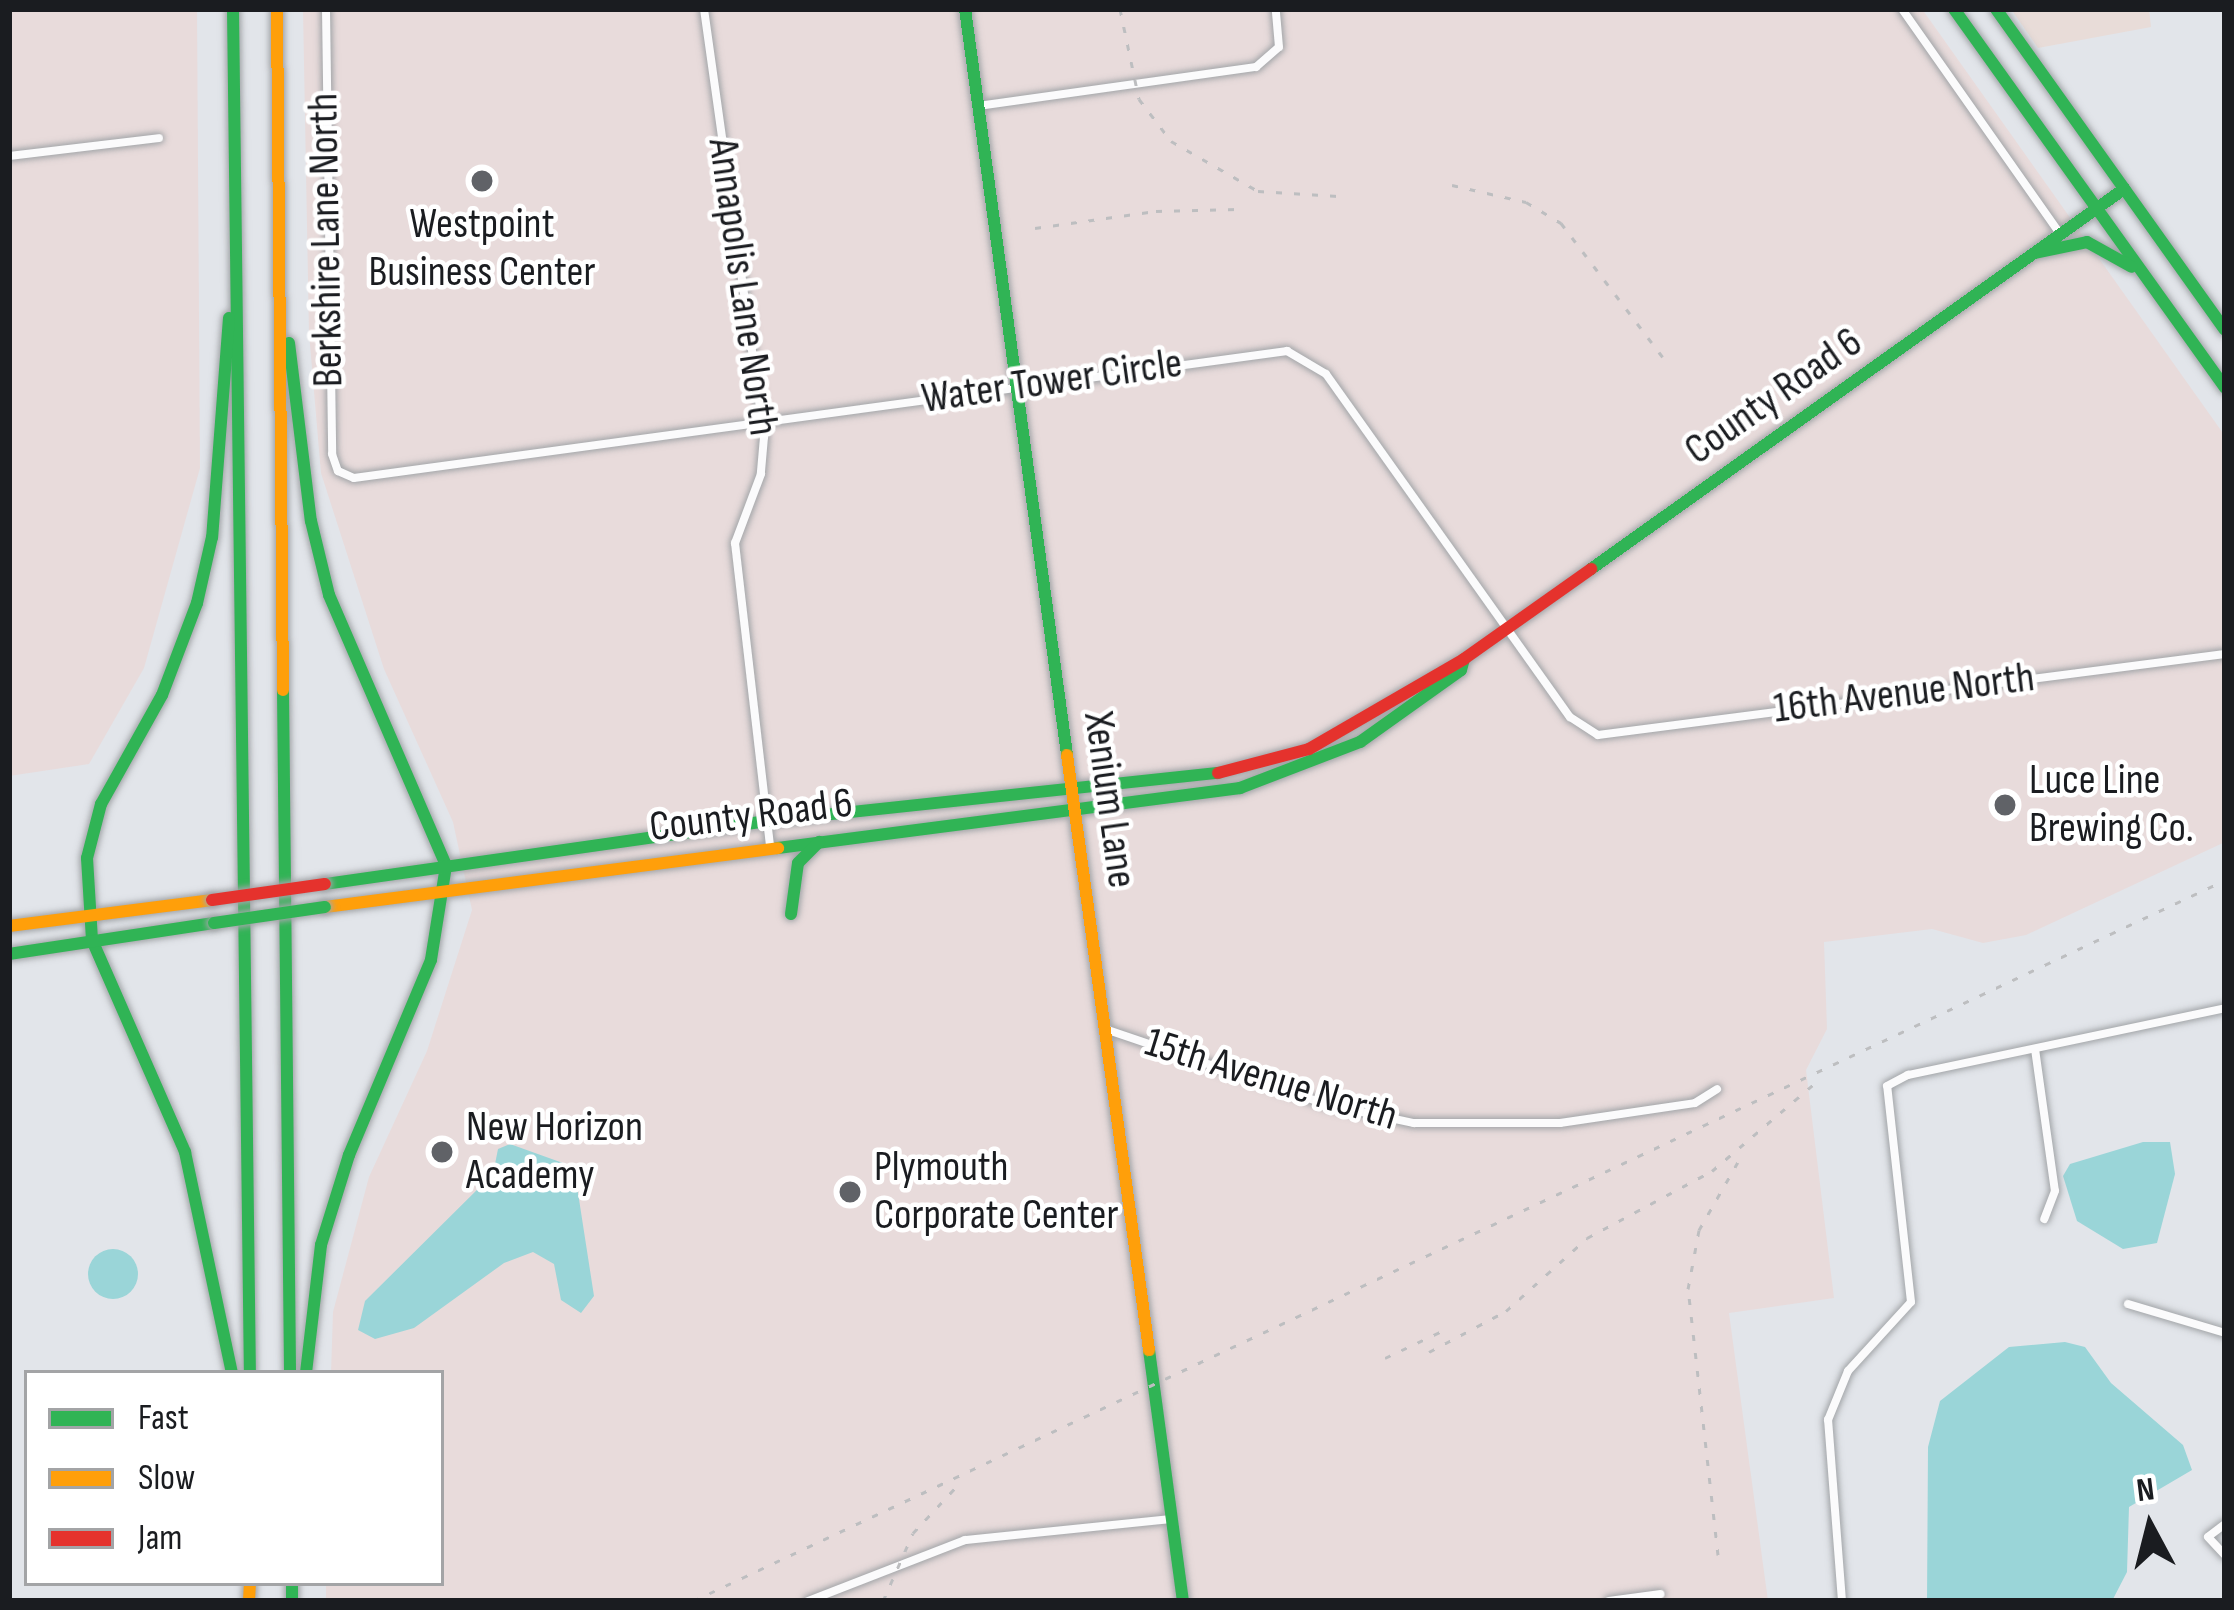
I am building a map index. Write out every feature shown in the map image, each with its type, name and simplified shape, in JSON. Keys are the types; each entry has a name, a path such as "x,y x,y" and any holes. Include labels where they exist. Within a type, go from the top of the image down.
{"main road":[{"path":"233,9 250,1370"},
{"path":"277,9 290,1370"},
{"name":"Xenium Lane","path":"964,9 1183,1601"},
{"path":"1954,9 2225,388"},
{"path":"1996,9 2225,330"},
{"name":"County Road 6","path":"9,926 767,821 1074,791 1269,763 1344,732 1463,659 2124,189"},
{"path":"2035,253 2086,242 2144,277"},
{"path":"281,256 311,521 329,595 446,866 446,889 404,1039 349,1155 321,1245 306,1370"},
{"path":"231,1370 185,1152 92,940 88,914 92,831 162,695 197,603 212,537 238,280"},
{"name":"County Road 6","path":"9,953 446,889 1240,788 1323,762 1411,708 1461,670 1463,659"},
{"path":"791,914 798,863 825,839"}],"street":[{"name":"Berkshire Lane North","path":"326,9 327,316 338,470"},
{"name":"Annapolis Lane North","path":"704,9 761,423 761,474 735,543 770,846"},
{"path":"978,106 1256,67 1279,47 1276,9"},
{"path":"1902,9 2061,235"},
{"path":"9,156 159,138"},
{"name":"Water Tower Circle","path":"338,470 369,479 1272,351 1302,355 1326,374 1583,729"},
{"name":"16th Avenue North","path":"1583,729 1598,735 2225,654"},
{"path":"1842,1601 1827,1484 1828,1420 1848,1371 1909,1310 1912,1288 1888,1086 2225,1008"},
{"name":"15th Avenue North","path":"1108,1030 1325,1104 1414,1123 1576,1121 1695,1102 1717,1089"},
{"path":"2035,1049 2055,1191 2044,1219"},
{"path":"2128,1304 2225,1334"},
{"path":"808,1601 898,1559 965,1540 1173,1519"},
{"path":"2225,1524 2208,1537 2225,1555"},
{"path":"1609,1601 1661,1594"}],"shaded area":[{"path":"9,9 197,9 200,468 144,668 89,764 9,776"},
{"path":"303,9 1922,9 2225,436 2225,842 2026,935 1983,943 1932,929 1824,942 1827,1029 1806,1070 1834,1298 1729,1313 1768,1601 326,1601 326,1586 444,1586 444,1370 331,1370 333,1312 369,1177 427,1051 472,910 453,822 384,669 321,473 309,333"},
{"path":"2011,9 2149,9 2151,27 2038,48"}],"water":[{"path":"2143,1142 2170,1142 2175,1174 2157,1243 2123,1249 2077,1221 2063,1176 2070,1164"},
{"path":"510,1144 574,1167 594,1296 581,1313 561,1300 554,1264 533,1252 504,1263 414,1328 375,1339 358,1330 365,1301 493,1174 498,1149"},
{"path":"113,1249 131,1256 138,1274 131,1292 113,1299 95,1292 88,1274 95,1256"},
{"path":"2065,1342 2085,1347 2111,1383 2183,1445 2192,1470 2129,1507 2127,1572 2112,1601 1927,1601 1928,1447 1940,1401 2009,1347"}],"railway":[{"path":"1120,9 1139,99 1171,141 1258,191 1338,196"},
{"path":"1452,185 1526,202 1561,223 1668,364"},
{"path":"1035,228 1156,211 1238,209"},
{"path":"693,1601 2225,880"},
{"path":"1429,1352 1506,1311 1587,1238 1712,1171 1815,1083"},
{"path":"1718,1555 1688,1289 1699,1230 1738,1162"},
{"path":"1385,1358 1440,1332"},
{"path":"883,1601 913,1533 956,1487"}],"traffic: fast":[{"path":"233,9 250,1370"},
{"path":"965,9 1067,755"},
{"path":"1954,9 2225,388"},
{"path":"1996,9 2225,330"},
{"path":"1591,569 2124,189"},
{"path":"2035,253 2087,242 2132,267"},
{"path":"229,318 212,537 197,603 162,695 101,804 87,858 92,940 185,1152 231,1370"},
{"path":"289,343 311,521 329,595 446,866 431,960 349,1155 321,1245 306,1370"},
{"path":"778,848 1240,788 1360,742 1461,670 1464,659"},
{"path":"283,690 290,1370"},
{"path":"325,884 767,821 1218,773"},
{"path":"791,914 798,863 819,842"},
{"path":"214,923 325,907"},
{"path":"9,954 214,923"},
{"path":"1149,1350 1183,1601"},
{"path":"292,1586 292,1601"}],"traffic: slow":[{"path":"277,9 283,690"},
{"path":"1067,755 1149,1350"},
{"path":"325,907 778,848"},
{"path":"9,926 212,900"},
{"path":"249,1601 250,1586"}],"traffic: jam":[{"path":"1218,773 1309,749 1464,659 1591,569"},
{"path":"212,900 325,884"}],"place":[{"name":"Westpoint Business Center","path":"482,181"},
{"name":"Luce Line Brewing Co.","path":"2005,805"},
{"name":"New Horizon Academy","path":"442,1152"},
{"name":"Plymouth Corporate Center","path":"850,1192"}]}
